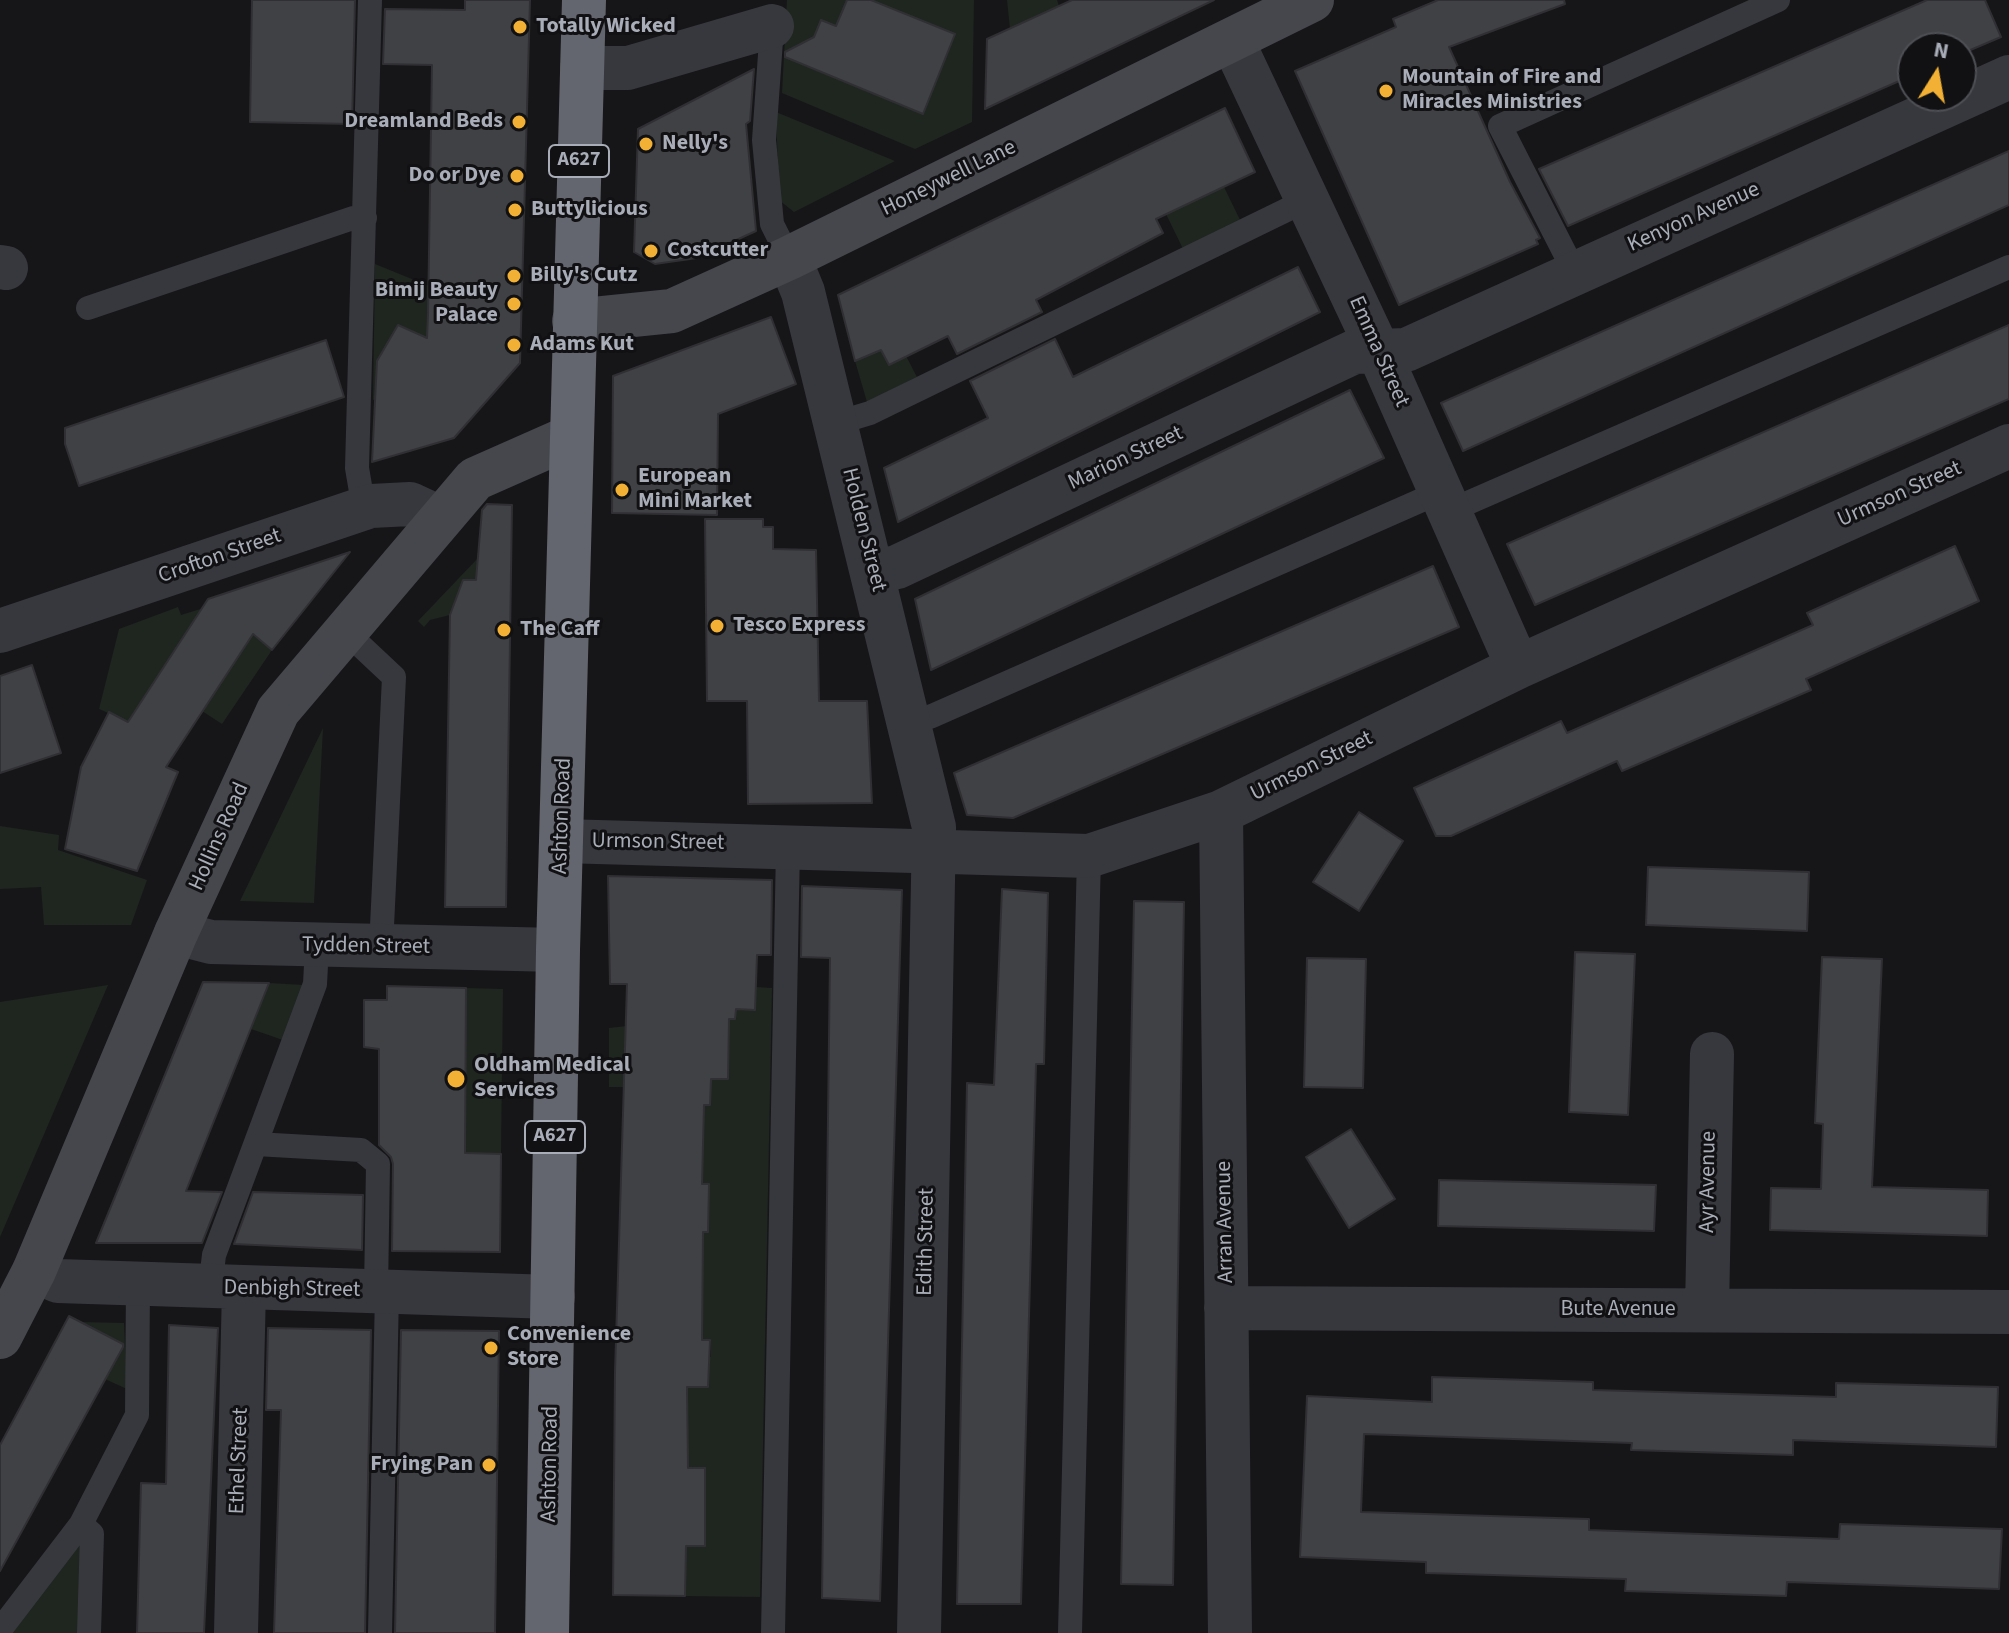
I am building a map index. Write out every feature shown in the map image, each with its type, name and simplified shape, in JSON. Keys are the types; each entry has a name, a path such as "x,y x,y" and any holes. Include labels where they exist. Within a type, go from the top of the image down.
{"highway":[{"name":"Ashton Road","path":"547,1633 558,950 584,0"}],"street":[{"name":"Honeywell Lane","path":"574,321 672,311 789,258 1312,0"},
{"path":"582,68 628,68 772,26"},
{"name":"Emma Street","path":"1232,40 1378,350 1518,667"},
{"name":"Kenyon Avenue","path":"1378,350 1406,350 1574,271 2009,77"},
{"name":"Holden Street","path":"789,258 799,277 874,572 934,827 934,851"},
{"name":"Marion Street","path":"874,572 897,567 1354,352 1378,350"},
{"name":"Hollins Road","path":"0,1337 34,1271 176,933 278,711 475,479 570,437"},
{"name":"Urmson Street","path":"562,841 1089,856 1221,812 1518,667 2009,446"},
{"name":"Crofton Street","path":"0,631 364,509 410,504 440,518"},
{"name":"Arran Avenue","path":"1221,812 1230,1633"},
{"name":"Edith Street","path":"919,1633 934,851"},
{"name":"Tydden Street","path":"176,933 204,942 558,950"},
{"name":"Ayr Avenue","path":"1707,1310 1712,1054"},
{"name":"Denbigh Street","path":"34,1271 58,1281 553,1297"},
{"name":"Ethel Street","path":"227,1288 236,1633"},
{"name":"Bute Avenue","path":"1226,1308 2009,1312"}],"lane":[{"path":"364,509 357,468 370,0"},
{"path":"1574,271 1500,126 1778,0"},
{"path":"772,26 764,140 772,224 789,258"},
{"path":"837,423 870,413 1307,200"},
{"path":"88,308 353,218 365,218"},
{"path":"908,724 2009,267"},
{"path":"345,631 394,677 381,947"},
{"path":"773,1633 788,847"},
{"path":"1070,1633 1089,856"},
{"path":"227,1288 211,1265 315,984 317,946"},
{"path":"256,1144 361,1150 378,1164 381,1292 380,1633"},
{"path":"0,1630 81,1524 137,1415 138,1284"},
{"path":"81,1524 92,1534 89,1633"}],"shaded area":[{"path":"787,0 847,0 836,26 821,21 803,65 922,114 940,72 871,0 974,0 972,122 915,149 782,93"},
{"path":"1007,0 1057,0 1059,6 1010,29"},
{"path":"776,112 895,161 794,212 779,200"},
{"path":"1224,187 1242,224 1184,251 1166,214"},
{"path":"375,264 429,286 458,316 427,315 427,336 450,347 398,326 391,395 373,400"},
{"path":"881,350 906,356 917,377 867,402 855,361"},
{"path":"478,558 476,580 463,580 450,615 430,620 424,627 418,621"},
{"path":"178,607 181,615 207,607 229,616 272,650 222,724 202,711 143,728 99,709 119,629"},
{"path":"323,728 314,903 240,901"},
{"path":"0,826 59,835 58,850 147,880 131,925 44,925 41,887 0,889"},
{"path":"269,983 304,985 283,1040 251,1029"},
{"path":"108,985 0,1237 0,1002"},
{"path":"756,987 772,988 760,1597 685,1596 685,1546 704,1546 705,1469 686,1468 687,1387 708,1387 688,1357 711,1357 711,1340 702,1340 703,1279 690,1232 708,1232 709,1184 690,1184 701,1154 703,1134 693,1105 710,1105 710,1088 609,1087 609,1028 700,1018 735,1019 736,1009 755,1010"},
{"path":"466,988 503,989 501,1154 465,1153"},
{"path":"80,1322 124,1323 127,1389 105,1379"},
{"path":"80,1541 83,1550 81,1633 10,1633"}],"building":[{"path":"252,0 355,0 352,124 250,122"},
{"path":"465,0 530,0 520,363 454,438 372,462 377,361 398,325 427,338 428,315 432,65 383,64 385,9 465,10"},
{"path":"847,0 871,0 955,34 923,114 785,57 785,52 814,37 821,20 836,26"},
{"path":"1072,0 1214,0 985,109 987,39"},
{"path":"1438,0 1564,0 1565,4 1449,47 1510,182 1540,238 1536,240 1538,244 1399,305 1295,71 1396,27 1393,19"},
{"path":"1927,0 1985,0 2001,37 1977,47 1977,32 1897,32 1897,82 1568,226 1539,169"},
{"path":"754,69 750,121 746,124 756,231 697,258 655,264 634,252 638,129"},
{"path":"1225,108 1255,172 1156,219 1163,233 1036,300 1042,312 957,354 948,336 889,365 881,350 855,361 838,295"},
{"path":"2009,151 2009,205 1463,451 1441,403"},
{"path":"1298,267 1320,312 898,522 884,468 988,418 970,381 1055,339 1073,377"},
{"path":"771,317 796,384 718,414 717,515 612,513 613,376"},
{"path":"2009,325 2009,399 1535,605 1507,544"},
{"path":"326,340 344,397 79,486 65,444 65,428"},
{"path":"1350,390 1384,458 931,670 915,599"},
{"path":"487,504 512,505 506,907 445,907 450,615 463,580 476,580 482,510"},
{"path":"705,519 763,519 763,527 773,527 773,549 816,550 819,701 867,701 872,803 748,804 747,701 707,701"},
{"path":"1955,546 1979,601 1806,679 1811,690 1622,771 1617,761 1451,836 1436,836 1414,788 1561,721 1567,733 1813,625 1807,613"},
{"path":"350,552 272,650 253,634 166,767 178,772 137,871 65,849 81,767 109,712 128,722 208,599"},
{"path":"1433,566 1459,627 1013,818 967,815 954,773"},
{"path":"32,665 61,753 0,773 0,676"},
{"path":"1359,812 1403,841 1359,911 1313,882"},
{"path":"1648,867 1809,872 1807,931 1646,925"},
{"path":"608,876 772,880 771,955 757,955 755,1010 736,1009 735,1019 729,1019 728,1079 711,1079 710,1105 704,1105 702,1184 709,1184 708,1232 703,1232 702,1340 710,1340 708,1387 687,1387 688,1468 705,1468 705,1546 686,1546 685,1596 613,1595 615,1372 627,984 610,984"},
{"path":"802,886 902,890 880,1601 822,1598 830,958 801,957"},
{"path":"1002,889 1048,893 1044,1064 1036,1064 1021,1604 957,1604 967,1083 994,1085"},
{"path":"1134,901 1184,902 1173,1585 1121,1584"},
{"path":"1575,952 1635,954 1628,1115 1569,1112"},
{"path":"1822,957 1882,959 1872,1187 1988,1190 1987,1236 1770,1230 1771,1188 1821,1189 1823,1124 1815,1123"},
{"path":"1307,958 1366,959 1363,1088 1304,1087"},
{"path":"203,982 269,983 186,1191 222,1192 202,1243 96,1243"},
{"path":"387,986 466,988 465,1153 501,1154 500,1252 392,1251 393,1164 391,1157 379,1145 379,1049 364,1047 364,1000 387,1000"},
{"path":"1351,1129 1395,1199 1349,1228 1306,1157"},
{"path":"1439,1180 1656,1185 1654,1231 1438,1226"},
{"path":"253,1192 363,1195 362,1250 234,1244"},
{"path":"69,1316 123,1344 123,1347 0,1571 0,1445"},
{"path":"169,1325 218,1328 204,1633 137,1633 141,1483 166,1484"},
{"path":"268,1328 371,1330 365,1633 274,1633 281,1410 266,1410"},
{"path":"401,1330 499,1331 495,1633 395,1633"},
{"path":"1432,1377 1593,1382 1593,1390 1836,1397 1836,1383 1998,1387 1996,1447 1793,1440 1793,1455 1631,1450 1632,1443 1364,1434 1361,1512 1589,1519 1589,1530 1839,1539 1840,1524 2002,1529 1999,1589 1787,1582 1786,1596 1625,1591 1626,1579 1426,1573 1426,1562 1300,1557 1307,1396 1432,1402"}],"place":[{"name":"Totally Wicked","path":"520,27"},
{"name":"Mountain of Fire and Miracles Ministries","path":"1386,91"},
{"name":"Dreamland Beds","path":"519,122"},
{"name":"Nelly's","path":"646,144"},
{"name":"Do or Dye","path":"517,176"},
{"name":"Buttylicious","path":"515,210"},
{"name":"Costcutter","path":"651,251"},
{"name":"Billy's Cutz","path":"514,276"},
{"name":"Bimij Beauty Palace","path":"514,304"},
{"name":"Adams Kut","path":"514,345"},
{"name":"European Mini Market","path":"622,490"},
{"name":"Tesco Express","path":"717,626"},
{"name":"The Caff","path":"504,630"},
{"name":"Oldham Medical Services","path":"456,1079"},
{"name":"Convenience Store","path":"491,1348"},
{"name":"Frying Pan","path":"489,1465"}]}
